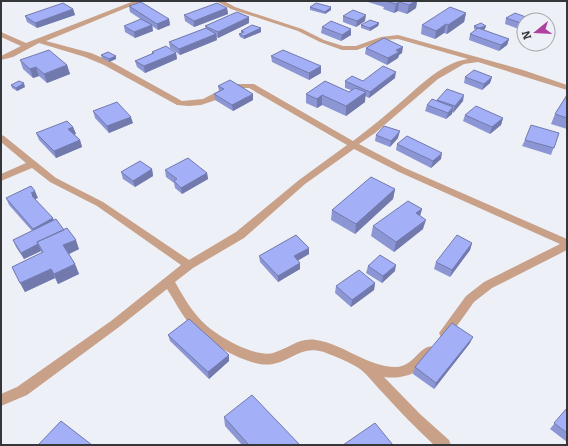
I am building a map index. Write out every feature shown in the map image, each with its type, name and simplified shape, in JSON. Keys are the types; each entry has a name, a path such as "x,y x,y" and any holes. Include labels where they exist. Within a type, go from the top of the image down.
{"street":[{"path":"1,58 26,46 140,1"},
{"path":"219,1 233,8 300,30 322,41 342,48 357,48 383,38 398,37 479,60 567,88"},
{"path":"1,34 26,46"},
{"path":"39,41 88,55 107,63 180,103 190,105 213,98 234,86 251,86 340,138 355,144 402,170 567,244"},
{"path":"1,400 22,391 115,324 189,265 240,235 302,182 355,144 435,77 451,67 463,62 479,60"},
{"path":"1,138 53,180 100,204 162,248 189,265"},
{"path":"1,178 32,164"},
{"path":"168,281 196,323 219,340 248,356 271,360 290,353 298,346 313,344 327,347 364,366 392,373 410,370 423,358 447,331 470,299 488,284 567,244"},
{"path":"364,366 444,445"}],"building":[{"path":"385,1 415,1 409,5 399,2 396,4"},
{"path":"141,2 169,19 157,24 129,6"},
{"path":"63,3 73,9 35,23 25,16"},
{"path":"217,3 227,8 194,21 184,15"},
{"path":"316,3 331,7 325,12 310,7"},
{"path":"450,7 466,13 436,31 422,25"},
{"path":"353,10 366,15 357,21 343,16"},
{"path":"237,12 249,17 218,32 205,26"},
{"path":"515,13 516,13 516,21 506,18"},
{"path":"141,19 152,25 134,32 124,26"},
{"path":"370,20 379,23 370,28 361,25"},
{"path":"331,21 351,29 342,35 322,27"},
{"path":"481,23 486,26 479,28 474,26"},
{"path":"252,25 261,28 244,36 239,34 244,32 241,31"},
{"path":"206,28 216,34 179,49 169,42"},
{"path":"478,28 509,39 501,45 470,34"},
{"path":"384,38 403,47 396,50 399,52 388,58 366,48"},
{"path":"166,46 176,53 144,66 135,61 154,53 152,52"},
{"path":"49,50 67,65 44,74 36,67 30,69 20,60"},
{"path":"283,50 321,66 309,73 271,56"},
{"path":"108,52 116,56 109,59 101,55"},
{"path":"383,66 396,72 370,92 345,81 352,76 363,81"},
{"path":"474,70 492,77 484,84 465,77"},
{"path":"230,80 253,94 232,105 214,94 224,89 218,86"},
{"path":"19,81 24,83 16,88 11,85"},
{"path":"325,81 349,92 355,88 366,92 346,106 322,95 317,99 306,94"},
{"path":"447,89 464,95 455,106 437,100"},
{"path":"567,95 567,118 555,114"},
{"path":"432,99 453,107 448,113 427,105"},
{"path":"117,102 131,117 107,126 93,111"},
{"path":"476,106 503,118 492,127 465,115"},
{"path":"67,121 73,127 68,129 80,140 54,151 36,133"},
{"path":"531,125 559,133 554,148 525,140"},
{"path":"384,126 400,131 391,141 376,135"},
{"path":"407,136 442,153 433,161 397,144"},
{"path":"188,158 207,173 181,188 174,181 177,179 165,170"},
{"path":"140,161 152,169 133,181 121,172"},
{"path":"371,177 395,189 356,224 332,210"},
{"path":"31,186 35,191 31,193 33,195 32,196 53,218 33,229 6,198"},
{"path":"408,201 422,209 416,213 426,220 396,242 373,226"},
{"path":"56,219 64,230 37,242 38,244 21,253 13,240"},
{"path":"67,228 76,240 63,245 75,264 54,274 51,269 20,283 12,267 43,252 37,242"},
{"path":"296,235 309,248 294,256 300,263 278,276 259,256"},
{"path":"457,235 472,243 452,270 436,262"},
{"path":"380,255 396,265 383,276 368,266"},
{"path":"359,270 375,283 352,300 336,286"},
{"path":"189,319 229,355 208,372 168,335"},
{"path":"452,323 473,337 436,383 415,367"},
{"path":"252,395 300,445 249,445 224,417"},
{"path":"567,408 567,433 554,423"},
{"path":"61,421 92,445 39,444"},
{"path":"375,423 393,445 343,445"}]}
